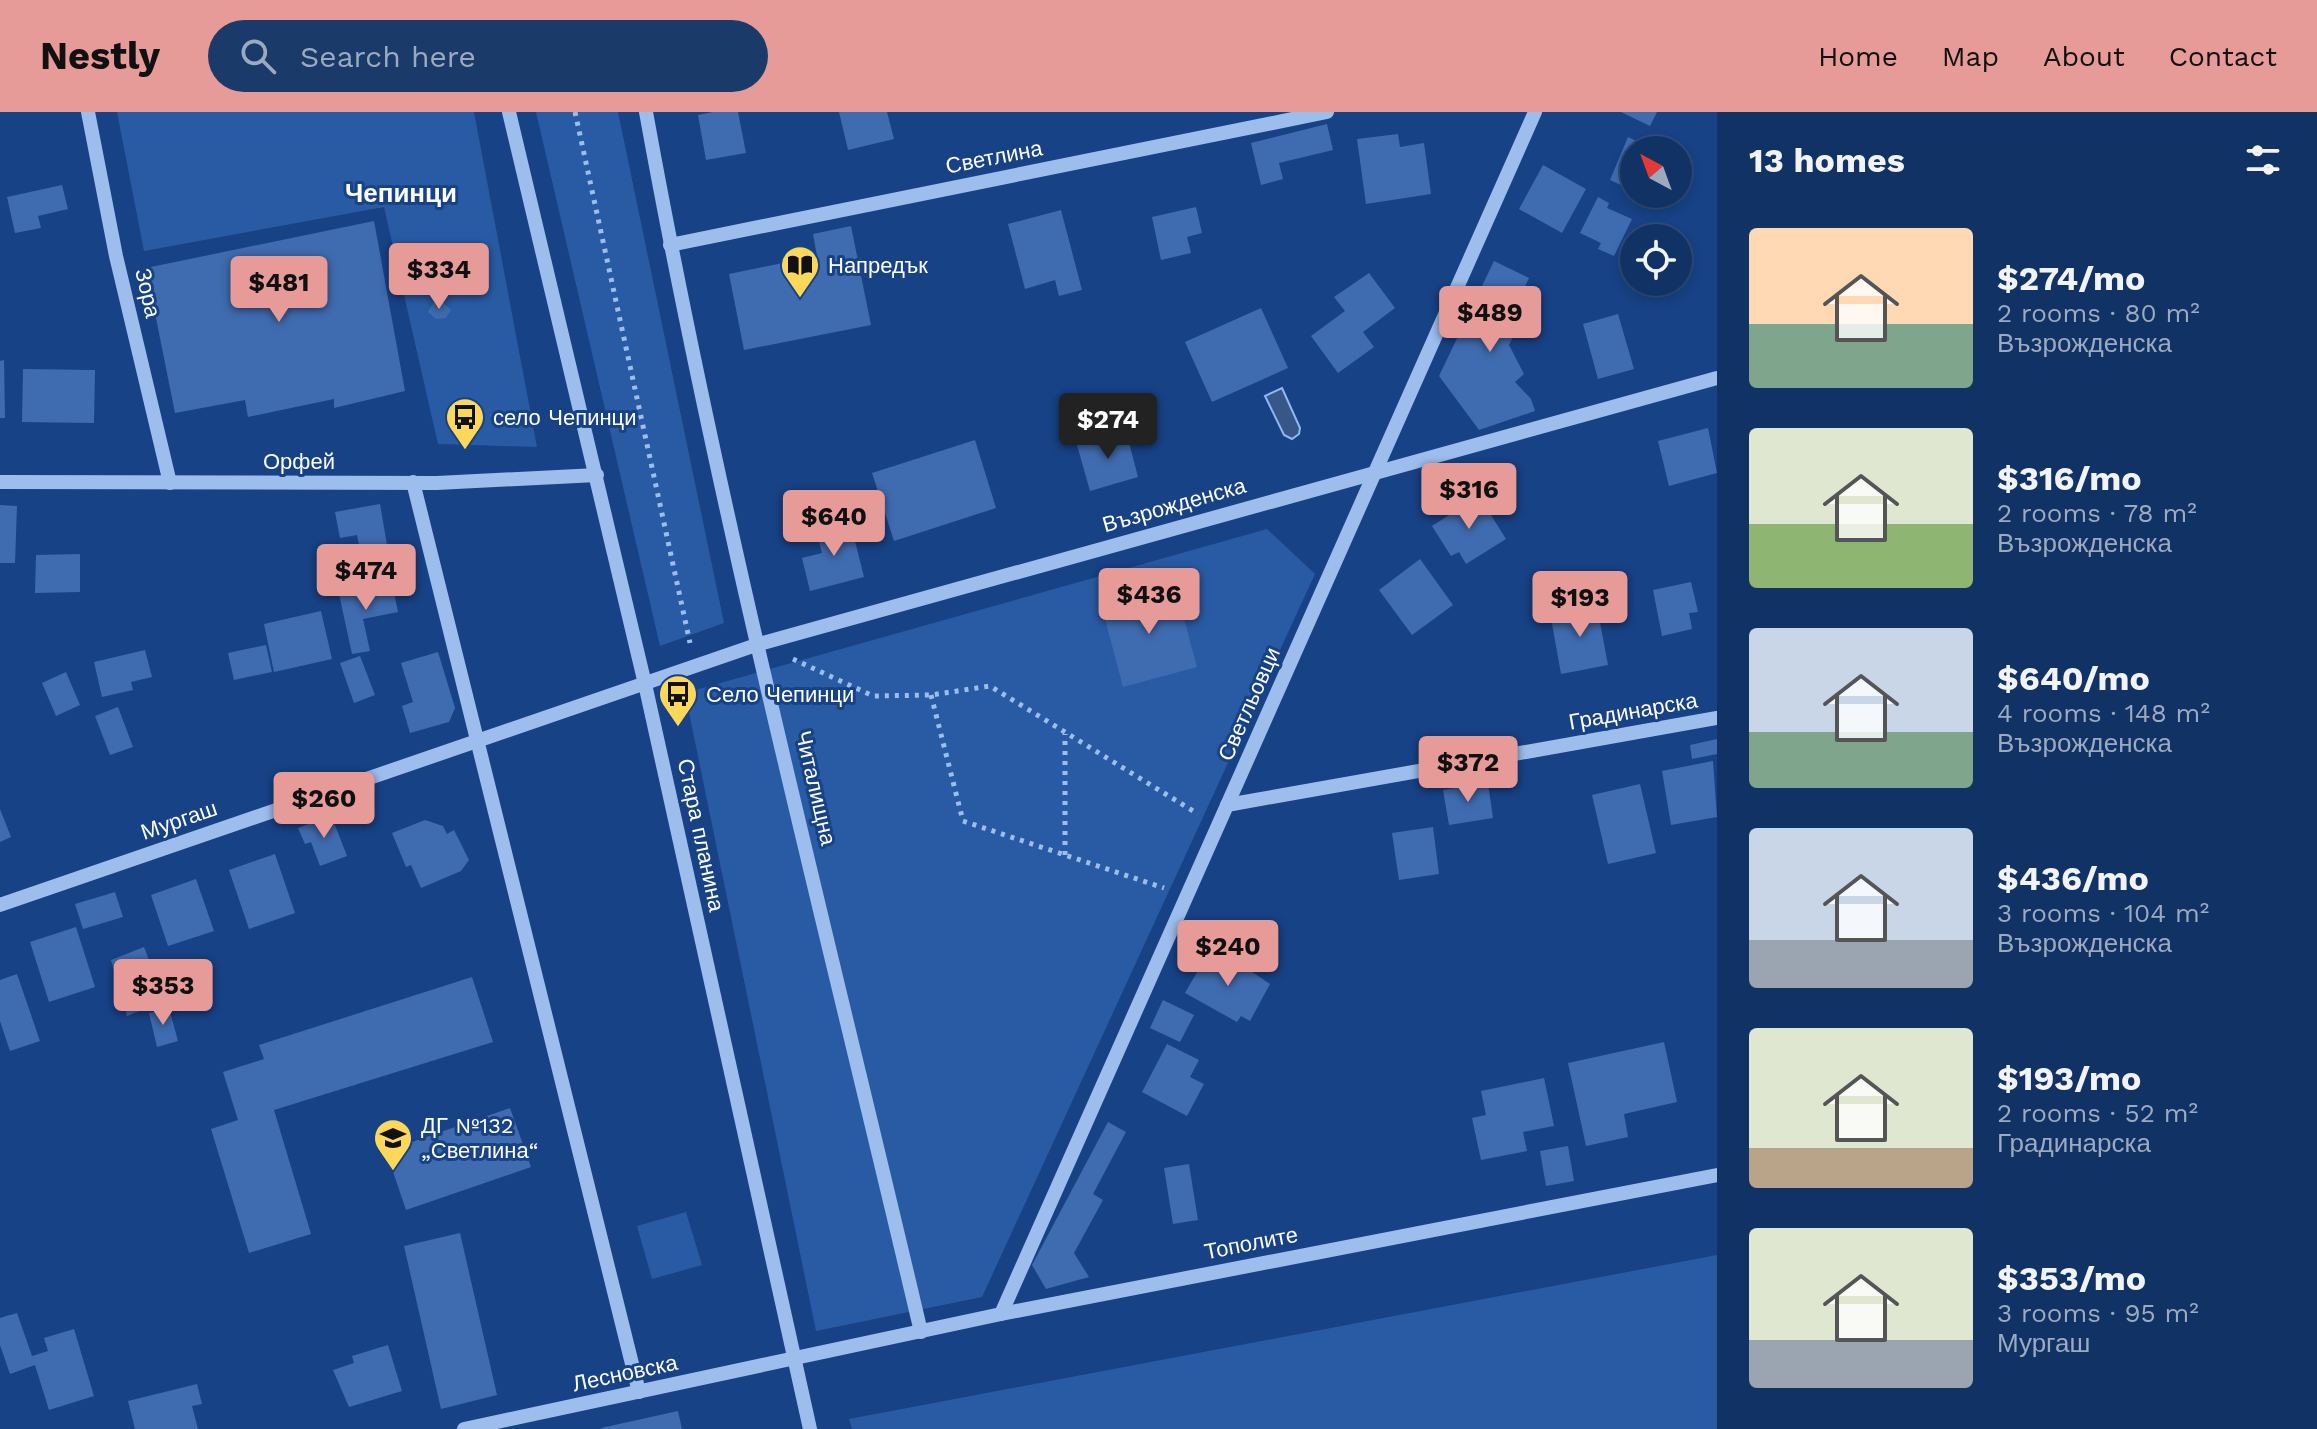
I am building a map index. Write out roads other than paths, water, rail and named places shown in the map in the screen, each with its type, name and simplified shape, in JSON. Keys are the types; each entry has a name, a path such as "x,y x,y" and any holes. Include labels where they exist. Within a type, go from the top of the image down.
{"street":[{"name":"Зора","path":"88,112 116,256 170,483"},
{"name":"Стара планина","path":"509,112 645,684 810,1429"},
{"name":"Читалищна","path":"646,112 670,245 759,644 921,1332"},
{"name":"Светлина","path":"670,245 1327,112"},
{"name":"Светльовци","path":"1001,1314 1379,471 1535,112"},
{"name":"Възрожденска","path":"645,684 759,644 1717,378"},
{"name":"Орфей","path":"0,482 413,482 597,475"},
{"path":"413,482 639,1392"},
{"name":"Мургаш","path":"0,905 645,684"},
{"name":"Градинарска","path":"1227,805 1717,718"},
{"name":"Тополите","path":"794,1360 1001,1314 1717,1175"},
{"name":"Лесновска","path":"464,1429 794,1360"}],"place":[{"name":"Напредък","path":"800,299"},
{"name":"село Чепинци","path":"465,451"},
{"name":"Село Чепинци","path":"678,728"},
{"name":"ДГ №132 „Светлина“","path":"393,1172"}],"district":[{"name":"Чепинци","path":"401,193"}]}
